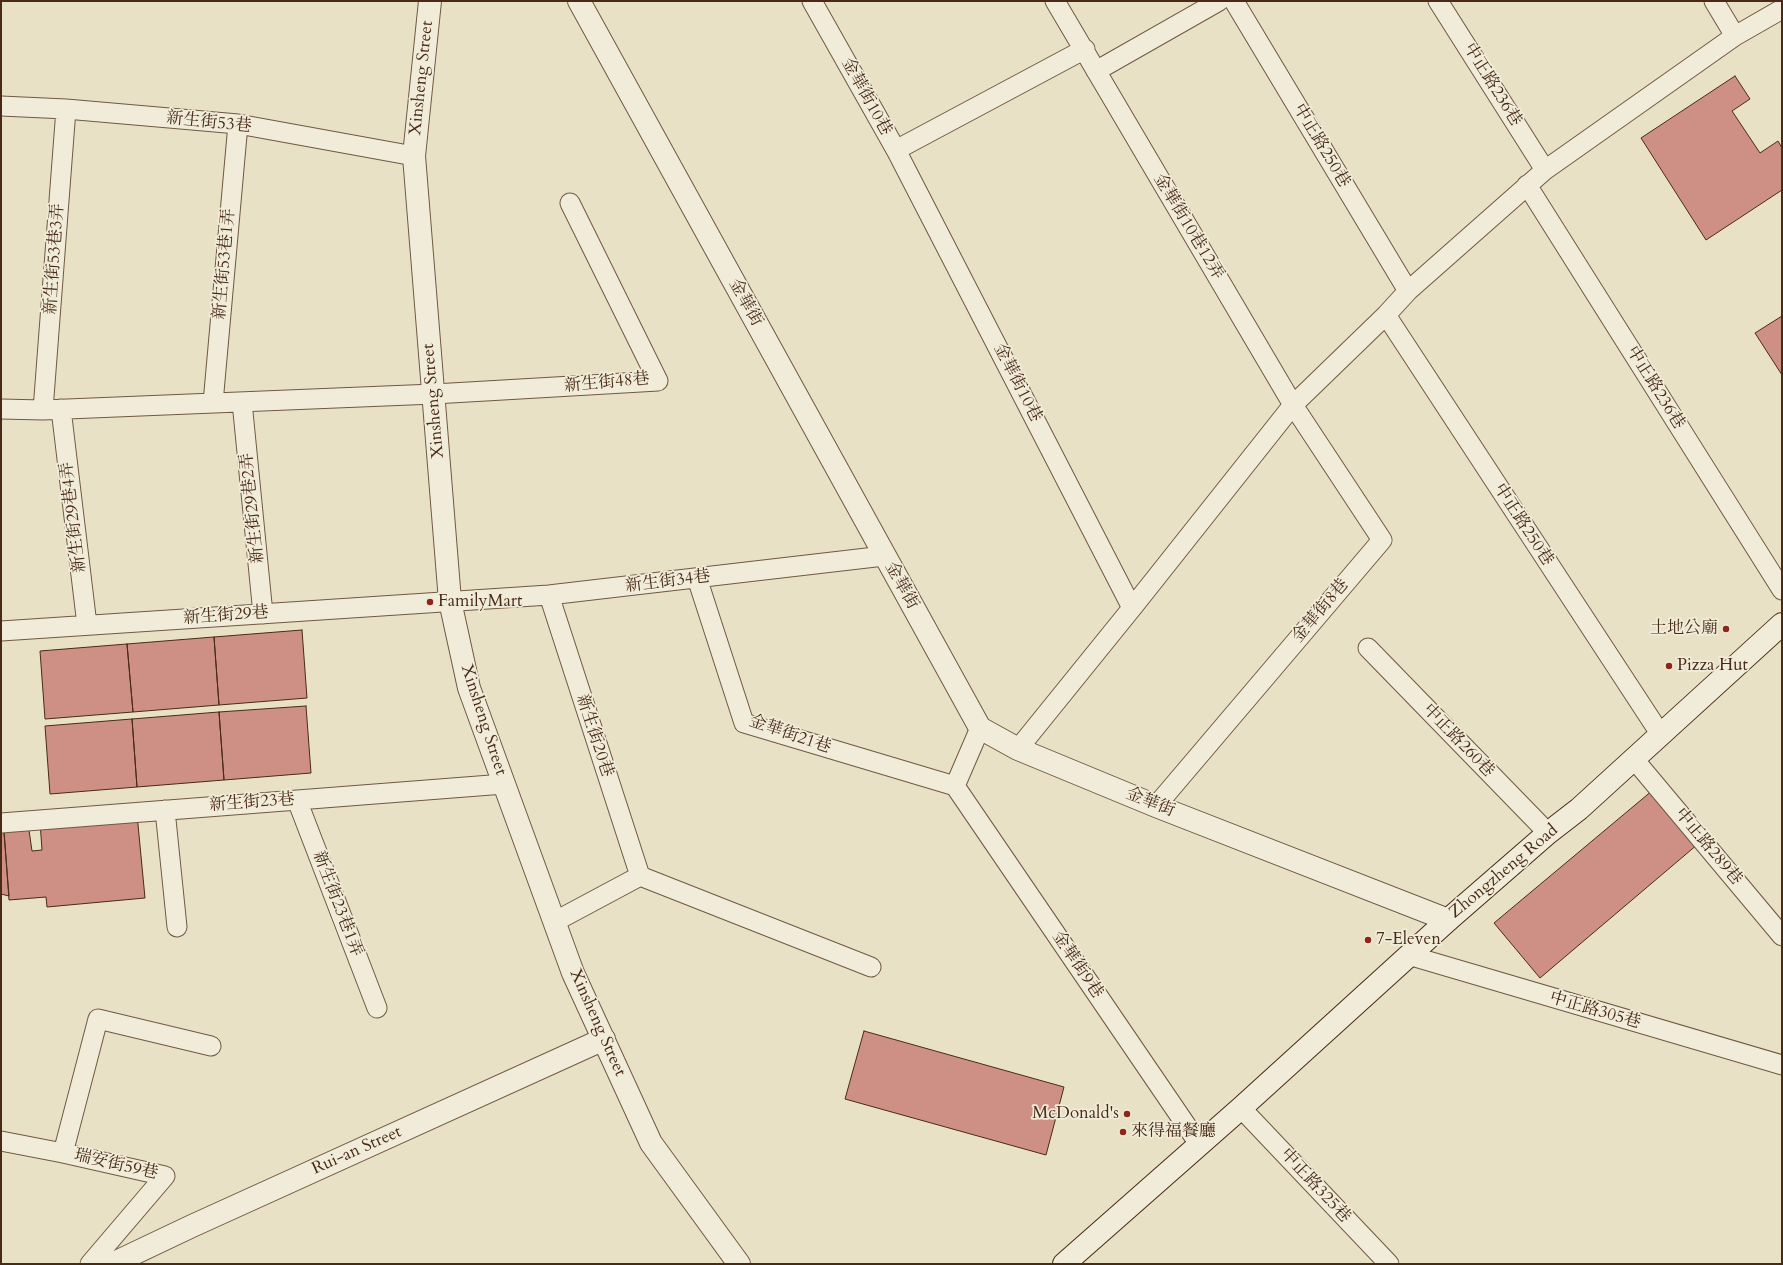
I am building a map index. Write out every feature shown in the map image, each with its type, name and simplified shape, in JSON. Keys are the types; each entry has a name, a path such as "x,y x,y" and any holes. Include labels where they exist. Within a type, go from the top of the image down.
{"street":[{"name":"Xinsheng Street","path":"430,1 414,156 450,602 469,688 573,973 652,1143 739,1264"},
{"name":"金華街","path":"579,1 980,728 1018,749 1156,806 1448,920"},
{"name":"Zhongzheng Road","path":"1072,1261 1408,955 1548,833 1579,809 1633,758 1661,735 1782,624"},
{"name":"Rui-an Street","path":"114,1264 192,1226 604,1039"}],"lane":[{"name":"金華街10巷","path":"812,1 896,150 1132,608"},
{"name":"金華街10巷12弄","path":"1055,1 1085,49 1096,71 1293,405"},
{"path":"1096,71 1219,1"},
{"name":"中正路250巷","path":"1234,1 1408,291"},
{"name":"中正路236巷","path":"1438,1 1545,170"},
{"path":"1714,1 1735,36"},
{"path":"1018,749 1293,405 1386,315 1408,291 1545,170 1735,36 1782,9"},
{"path":"896,150 1085,49"},
{"name":"新生街53巷","path":"1,106 66,109 238,124 414,156"},
{"name":"新生街53巷3弄","path":"52,410 66,109"},
{"name":"新生街53巷1弄","path":"213,403 238,124"},
{"name":"中正路236巷","path":"1527,185 1782,590"},
{"name":"新生街48巷","path":"434,394 658,381 570,203"},
{"name":"中正路250巷","path":"1386,315 1661,735"},
{"path":"1,410 52,410 434,394"},
{"name":"新生街29巷2弄","path":"242,402 263,614"},
{"name":"金華街8巷","path":"1156,806 1382,540 1293,405"},
{"name":"新生街29巷4弄","path":"52,410 87,625"},
{"name":"新生街34巷","path":"450,602 549,595 884,556"},
{"name":"金華街21巷","path":"697,578 744,723 955,786"},
{"name":"新生街20巷","path":"549,595 640,876"},
{"name":"新生街29巷","path":"1,631 450,602"},
{"name":"中正路260巷","path":"1368,648 1548,833"},
{"path":"955,786 980,728"},
{"name":"中正路289巷","path":"1633,758 1782,936"},
{"name":"新生街23巷","path":"1,820 165,810 504,784"},
{"name":"金華街9巷","path":"955,786 1199,1144"},
{"name":"新生街23巷1弄","path":"297,800 376,1008"},
{"path":"165,810 177,927"},
{"path":"554,922 640,876 871,967"},
{"name":"中正路305巷","path":"1408,955 1782,1065"},
{"path":"63,1153 98,1018 212,1046"},
{"name":"中正路325巷","path":"1241,1108 1389,1264"},
{"name":"瑞安街59巷","path":"1,1141 166,1176 90,1264"}],"building":[{"path":"1735,76 1750,99 1732,111 1760,153 1778,141 1782,148 1782,190 1706,240 1641,138"},
{"path":"1782,316 1782,375 1755,333"},
{"path":"302,630 307,698 219,705 214,637"},
{"path":"214,637 219,705 133,712 127,644"},
{"path":"127,644 133,712 45,719 40,651"},
{"path":"306,706 311,773 224,780 219,712"},
{"path":"219,712 224,780 137,787 132,719"},
{"path":"132,719 137,787 50,794 45,726"},
{"path":"1653,790 1698,844 1540,978 1494,923"},
{"path":"137,814 145,898 47,907 46,897 9,900 4,832 29,830 32,851 42,850 40,822"},
{"path":"1,832 4,832 9,896 1,894"},
{"path":"864,1031 1064,1087 1046,1155 845,1099"}],"place":[{"name":"FamilyMart","path":"430,602"},
{"name":"土地公廟","path":"1726,629"},
{"name":"Pizza Hut","path":"1669,666"},
{"name":"7-Eleven","path":"1368,940"},
{"name":"McDonald's","path":"1127,1114"},
{"name":"來得福餐廳","path":"1123,1132"}]}
